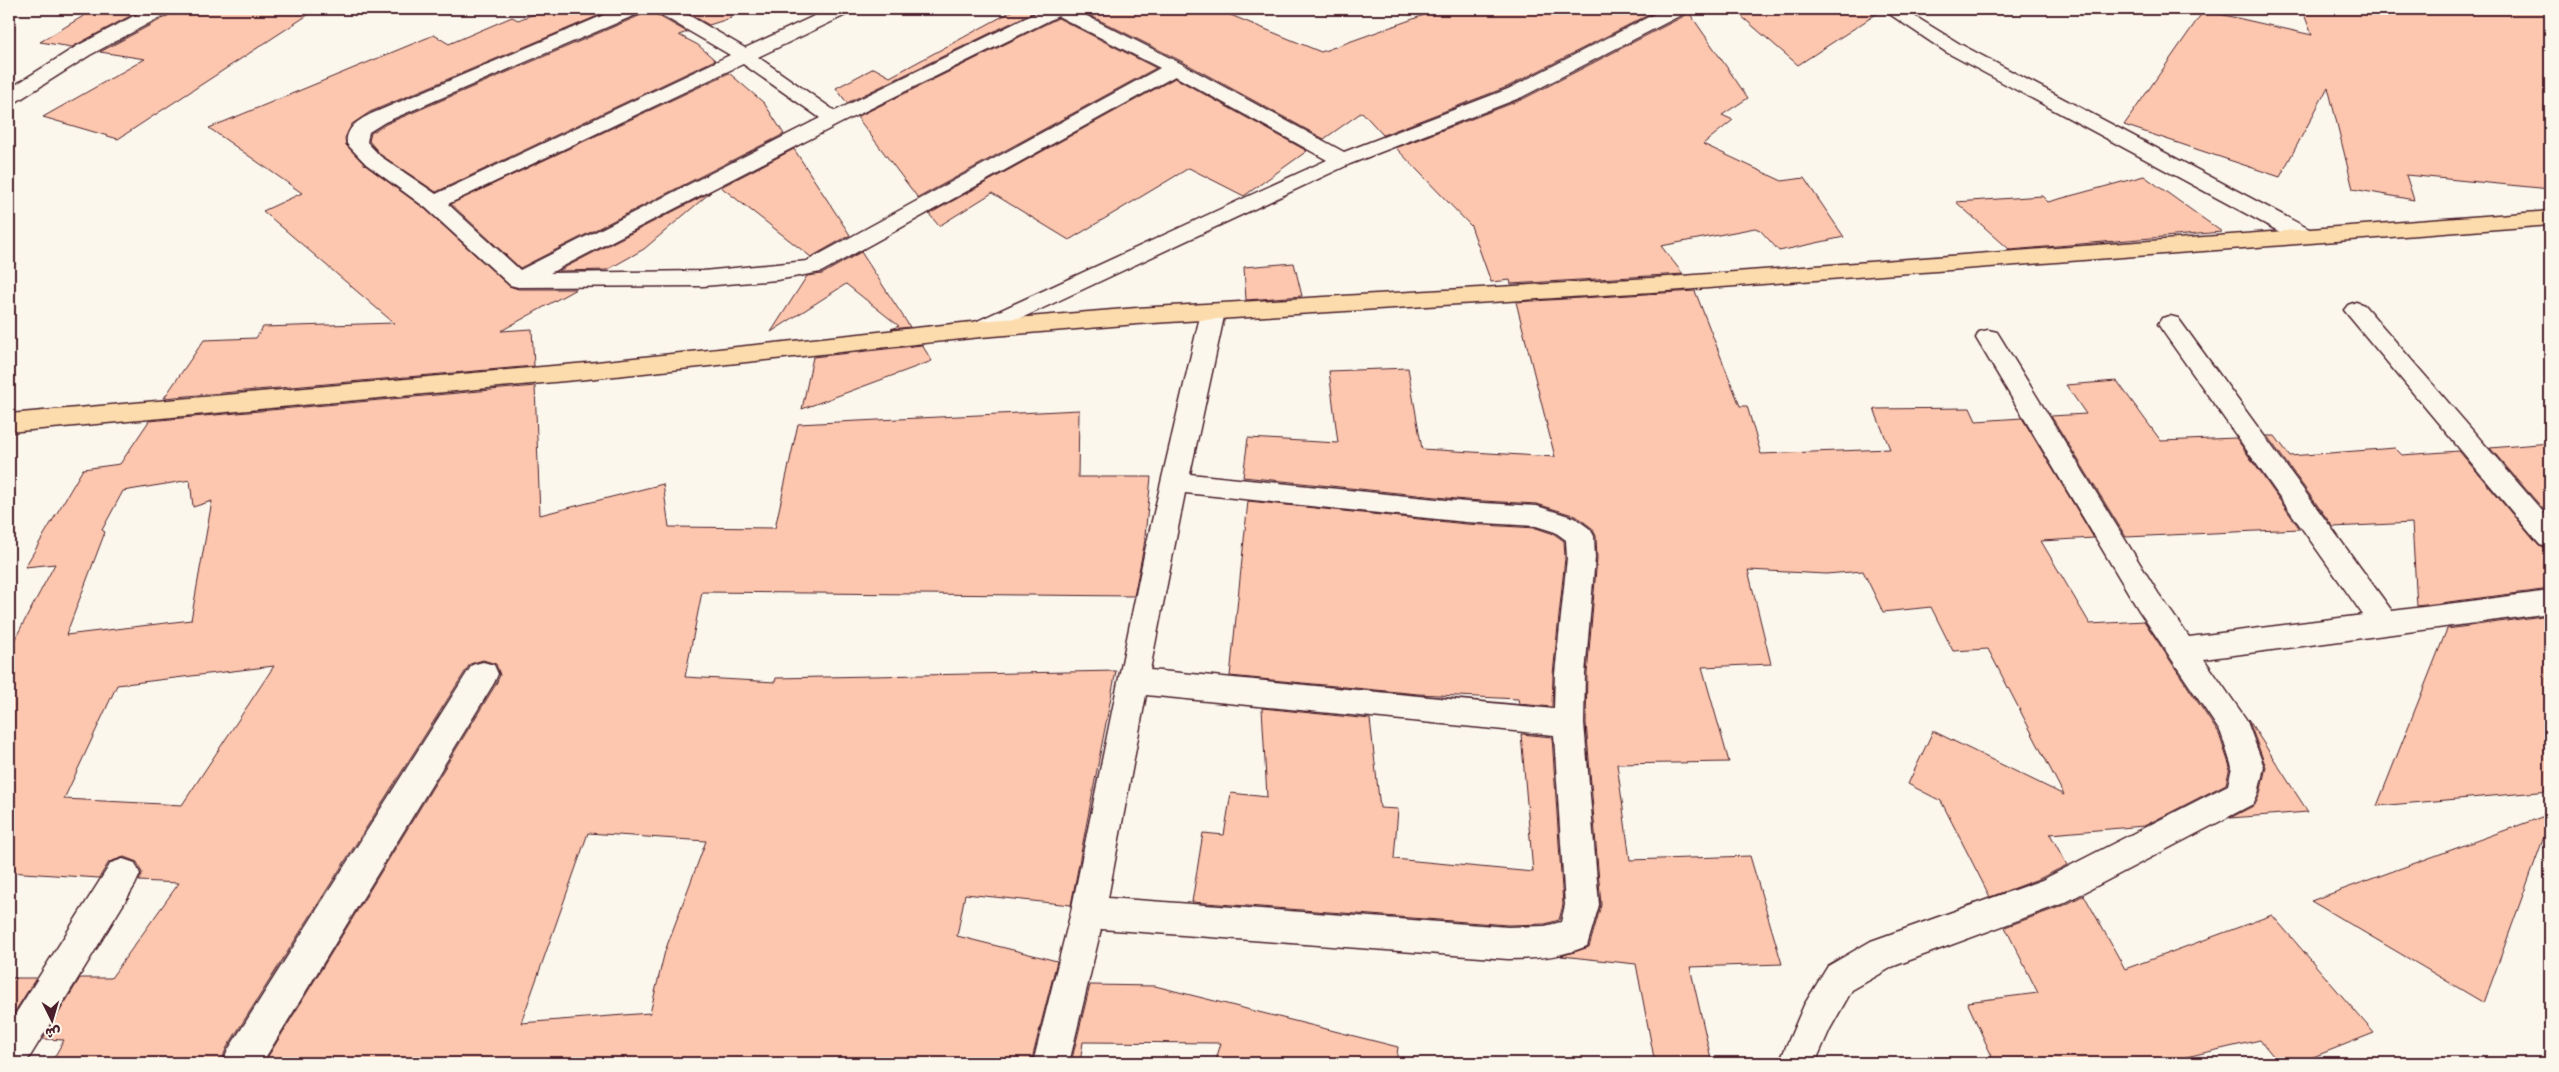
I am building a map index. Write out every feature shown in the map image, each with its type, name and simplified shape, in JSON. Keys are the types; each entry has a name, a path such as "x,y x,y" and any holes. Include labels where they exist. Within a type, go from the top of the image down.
{"main road":[{"path":"9,423 587,371 981,329 1137,316 1668,284 2550,218"}],"street":[{"path":"9,98 47,72 111,33 161,9"},
{"path":"633,9 378,118 361,128 356,139 361,150 434,203 518,280 741,276 814,267 1175,68"},
{"path":"665,9 744,56 834,119"},
{"path":"434,203 843,9"},
{"path":"518,280 834,119 1058,9 1175,68 1343,160"},
{"path":"981,329 1343,160 1515,93 1678,9"},
{"path":"1891,9 1953,48 2303,235"},
{"path":"2356,310 2550,538"},
{"path":"1051,1063 1088,912 1174,482 1213,312"},
{"path":"2170,324 2385,623"},
{"path":"1797,1063 1818,1017 1840,978 1883,953 2052,892 2242,794 2248,767 2235,728 2148,601 1988,338"},
{"path":"1088,912 1508,943 1545,942 1575,935 1582,905 1569,723 1570,674 1581,558 1580,536 1565,525 1537,516 1466,512 1174,482"},
{"path":"2182,650 2550,602"},
{"path":"241,1063 483,674"},
{"path":"1133,681 1569,723"},
{"path":"9,1057 123,874"}],"building":[{"path":"95,9 143,9 72,47 40,42"},
{"path":"172,9 317,9 118,139 43,117 145,59 100,52 169,15"},
{"path":"547,9 614,9 370,112 352,124 345,138 346,145 365,165 425,209 509,286 518,289 576,289 501,331 532,329 534,366 164,398 204,340 256,338 263,327 394,323 263,211 302,193 209,128 434,35 449,44 512,17 518,20"},
{"path":"644,9 654,9 657,15 687,32 679,35 698,45 715,60 436,192 381,155 369,141 371,133 386,124 641,15"},
{"path":"681,9 729,9 731,18 709,25"},
{"path":"1016,9 1040,9 847,103 836,88 874,68 890,77"},
{"path":"1077,9 1216,9 1321,52 1441,9 1660,9 1507,87 1383,135 1362,112 1324,139 1183,62"},
{"path":"1733,9 1880,9 1881,11 1798,65"},
{"path":"2302,9 2550,9 2550,189 2406,175 2414,200 2353,189 2328,87 2280,177 2124,125 2202,13 2215,13 2312,35"},
{"path":"1688,11 1748,98 1722,115 1733,120 1703,144 1782,181 1804,178 1844,237 1779,251 1760,230 1755,228 1661,246 1683,274 1511,284 1510,280 1491,282 1471,226 1396,148 1523,99 1686,15"},
{"path":"1058,18 1156,68 918,198 857,117"},
{"path":"729,73 764,103 784,134 520,268 451,204"},
{"path":"1175,78 1307,151 1244,196 1189,168 1069,240 992,193 939,226 929,214"},
{"path":"794,149 850,235 811,257 721,187"},
{"path":"2144,176 2222,232 2010,250 1956,202 2042,196 2048,202"},
{"path":"711,192 644,249 607,270 558,271"},
{"path":"861,252 910,327 891,329 899,326 846,284 771,332 807,276 822,274"},
{"path":"1294,263 1302,296 1246,300 1244,267"},
{"path":"1695,291 1740,406 1747,406 1761,454 1890,449 1874,409 1970,408 1976,421 2022,418 2094,538 2041,541 2090,624 2144,621 2219,734 2230,767 2226,784 2144,826 2050,834 2067,865 2041,878 1990,897 1941,801 1908,784 1933,731 2064,795 1988,649 1953,651 1931,607 1883,612 1863,571 1826,574 1748,570 1771,664 1702,667 1729,762 1617,764 1630,860 1750,856 1782,964 1690,967 1712,1063 1655,1063 1636,964 1561,956 1589,947 1601,905 1586,723 1587,674 1597,558 1596,536 1592,528 1576,516 1537,504 1466,500 1243,477 1248,438 1338,443 1329,371 1408,368 1422,449 1555,457 1516,302"},
{"path":"922,345 932,361 802,409 813,357"},
{"path":"2117,381 2161,441 2236,438 2300,529 2126,537 2051,416 2086,414 2066,385"},
{"path":"535,386 540,515 663,484 669,527 775,528 798,424 1079,410 1078,477 1151,477 1144,546 1134,596 702,592 685,677 775,682 776,678 1116,671 1071,905 965,894 957,936 1057,961 1031,1063 264,1063 496,684 500,675 496,664 483,660 470,664 226,1049 221,1063 51,1063 64,1040 43,1039 80,978 111,978 179,883 139,881 142,873 137,862 124,857 109,862 99,878 9,872 9,650 55,564 25,567 83,469 120,464 149,421","holes":["190,480 193,507 212,501 191,620 66,635 105,532 102,530 123,491","274,666 182,805 64,799 117,685","588,833 706,841 665,951 650,1013 521,1023"]},
{"path":"2267,436 2275,436 2290,456 2395,448 2402,455 2459,451 2539,546 2550,550 2550,589 2417,606 2412,523 2333,527"},
{"path":"2550,443 2550,517 2490,448"},
{"path":"1248,501 1466,524 1536,528 1554,534 1564,541 1565,558 1553,674 1552,707 1519,704 1518,699 1418,694 1230,676"},
{"path":"2550,615 2550,791 2377,806 2447,629"},
{"path":"1262,708 1370,719 1380,808 1398,809 1394,859 1533,872 1521,734 1552,737 1563,905 1559,920 1545,924 1508,925 1192,902 1203,833 1224,835 1231,793 1267,797"},
{"path":"2248,719 2308,812 2230,818 2255,805 2260,794 2266,767"},
{"path":"2550,814 2550,820 2484,1003 2311,901"},
{"path":"2084,895 2125,969 2272,915 2374,1033 2298,1063 2279,1063 2260,1040 2160,1063 1995,1063 1967,1002 2038,993 2005,927 2065,905"},
{"path":"9,978 36,978 9,1021"},
{"path":"1090,985 1155,986 1398,1047 1396,1063 1215,1063 1221,1043 1083,1042 1080,1063 1071,1063"}]}
